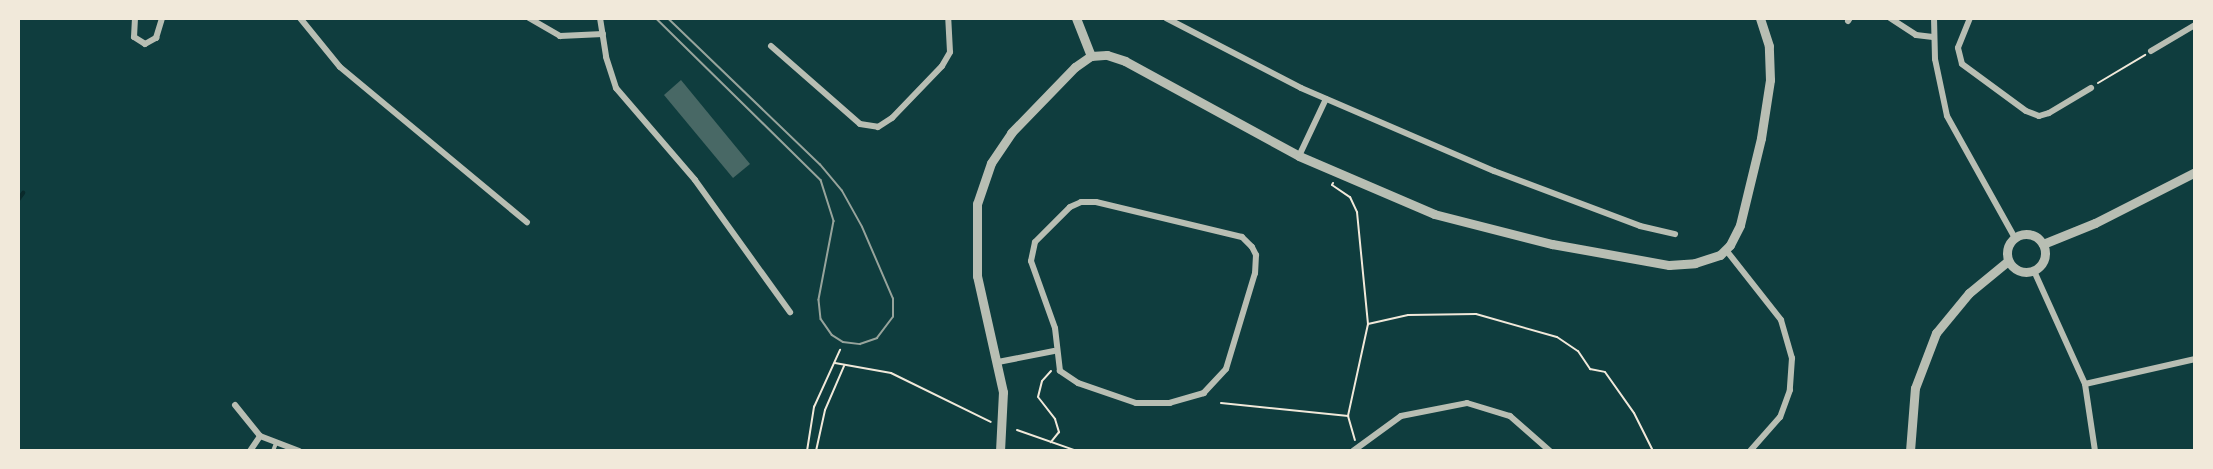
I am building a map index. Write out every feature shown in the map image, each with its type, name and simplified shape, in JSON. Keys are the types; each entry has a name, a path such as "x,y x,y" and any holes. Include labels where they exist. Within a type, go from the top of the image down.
{"street":[{"path":"135,18 134,37 145,44 156,38 162,18"},
{"path":"300,18 339,68 526,222"},
{"path":"529,18 560,36 603,34"},
{"path":"600,18 616,88 695,180 790,312"},
{"path":"771,46 860,124 878,127 892,118 942,66 950,52 948,18"},
{"path":"1076,18 1091,56"},
{"path":"1166,18 1326,99 1494,171 1640,226 1675,234"},
{"path":"1000,451 1003,392 998,362 983,313 975,253 977,204 983,182 1011,133 1075,67 1091,56 1107,55 1125,61 1299,156 1338,175 1434,214 1621,259 1660,264 1695,263 1726,250 1735,238 1747,203 1768,89 1769,46 1760,18"},
{"path":"1890,18 1912,33 1933,37"},
{"path":"1934,18 1933,37 1940,90 1950,123 2015,238"},
{"path":"1970,18 1958,48 1962,64 2026,111 2039,116 2049,113 2091,87"},
{"path":"2151,51 2195,25"},
{"path":"1299,156 1326,99"},
{"path":"2043,244 2095,224 2195,172"},
{"path":"1096,202 1242,237 1256,255 1255,273 1226,369 1204,393 1170,403 1136,403 1078,383 1056,364 1054,351 1054,328 1031,261 1035,242 1070,207 1096,202"},
{"path":"2031,234 2043,244 2045,259 2034,271 2022,272 2008,261 2008,246 2015,238 2031,234"},
{"path":"1726,250 1781,320 1792,358 1790,390 1780,417 1750,451"},
{"path":"1910,451 1916,388 1936,333 1969,293 2008,261"},
{"path":"2034,271 2085,384 2095,451"},
{"path":"998,362 1054,351"},
{"path":"2085,384 2195,359"},
{"path":"1353,451 1359,444 1401,416 1467,403 1510,416 1550,451"},
{"path":"235,405 260,436 299,451"},
{"path":"250,451 260,436"}],"lane":[{"path":"273,451 276,442"}],"path":[{"path":"2091,87 2151,51"},
{"path":"1338,175 1332,186 1350,197 1357,212 1368,324 1348,417 1352,437 1359,444"},
{"path":"1368,324 1408,315 1476,314 1557,337 1578,351 1590,369 1605,372 1634,413 1653,451"},
{"path":"807,451 814,407 840,350"},
{"path":"835,363 891,373 991,422"},
{"path":"1051,442 1059,432 1054,419 1038,397 1042,381 1056,364"},
{"path":"816,451 823,416 844,366"},
{"path":"1221,403 1348,417"},
{"path":"1017,430 1077,451"}],"building":[{"path":"681,80 750,164 733,178 664,95"}],"waterway":[{"path":"18,200 23,193"}],"tram line":[{"path":"656,18 821,180 834,221 819,300 821,319 832,335 843,342 860,344 877,338 893,317 893,299 862,227 842,191 820,165 667,18"}]}
